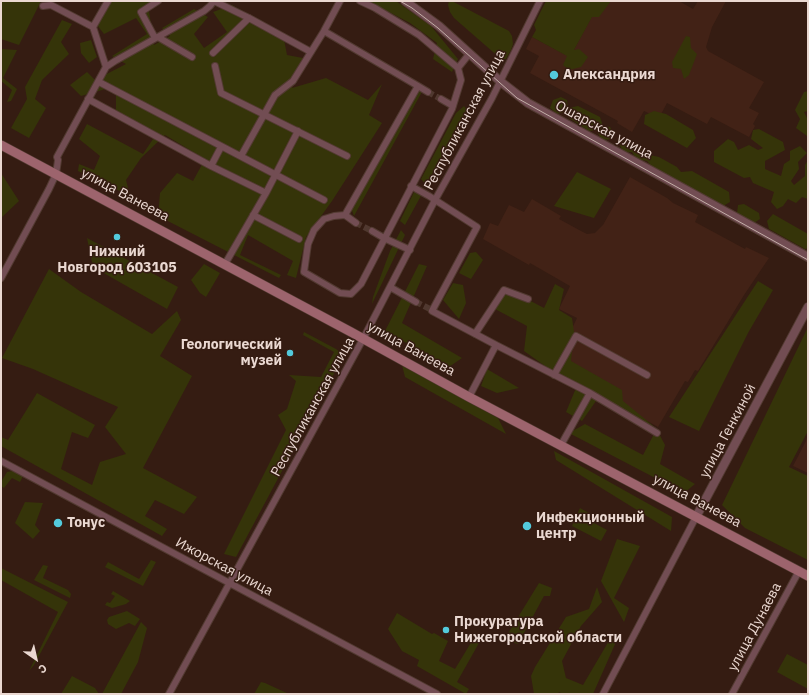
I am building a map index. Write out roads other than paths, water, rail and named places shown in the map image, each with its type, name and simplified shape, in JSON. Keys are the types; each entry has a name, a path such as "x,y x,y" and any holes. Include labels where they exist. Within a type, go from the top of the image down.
{"main road":[{"name":"улица Ванеева","path":"1,146 225,264 469,397 808,576"}],"street":[{"path":"93,27 108,1"},
{"path":"158,1 141,12 156,38 192,57"},
{"path":"1,278 26,234 56,174 57,157 106,67 204,10 214,1 249,18 311,52"},
{"path":"242,156 275,95 293,81 324,31 340,1"},
{"path":"356,223 345,216 334,216 324,219 314,230 308,244 304,272 340,293 351,294 361,284 453,106 461,80 458,68 419,36 375,8 360,1"},
{"name":"Ошарская улица","path":"405,1 427,16 501,82 536,108 808,257"},
{"name":"Республиканская улица","path":"170,694 364,339 435,200 501,82 540,1"},
{"path":"43,6 51,5 93,27 106,67"},
{"path":"213,53 249,18"},
{"path":"324,31 428,92"},
{"path":"458,68 470,53"},
{"path":"214,66 221,93 347,156"},
{"path":"99,82 324,200"},
{"path":"345,216 418,86"},
{"path":"441,99 453,106"},
{"path":"88,100 211,166 266,193"},
{"path":"225,264 266,193 298,131"},
{"path":"211,166 221,147"},
{"path":"411,186 477,227 431,310 590,393 656,433"},
{"path":"253,215 299,239"},
{"path":"372,231 410,250"},
{"path":"390,287 416,302"},
{"path":"475,334 504,290 528,299"},
{"name":"улица Генкиной","path":"603,694 808,307"},
{"path":"554,375 576,336 646,375"},
{"path":"469,397 496,345"},
{"path":"561,445 590,393"},
{"name":"Ижорская улица","path":"1,461 437,694"},
{"name":"улица Дунаева","path":"732,694 799,571"}],"tunnel":[{"path":"428,92 441,99"},
{"path":"356,223 372,231"},
{"path":"416,302 430,309"}],"tram line":[{"path":"400,1 412,8 438,28 517,98 808,260"}],"place":[{"name":"Александрия","path":"554,75"},
{"name":"Нижний Новгород 603105","path":"117,237"},
{"name":"Геологический музей","path":"290,353"},
{"name":"Тонус","path":"58,523"},
{"name":"Инфекционный центр","path":"527,526"},
{"name":"Прокуратура Нижегородской области","path":"446,630"}]}
